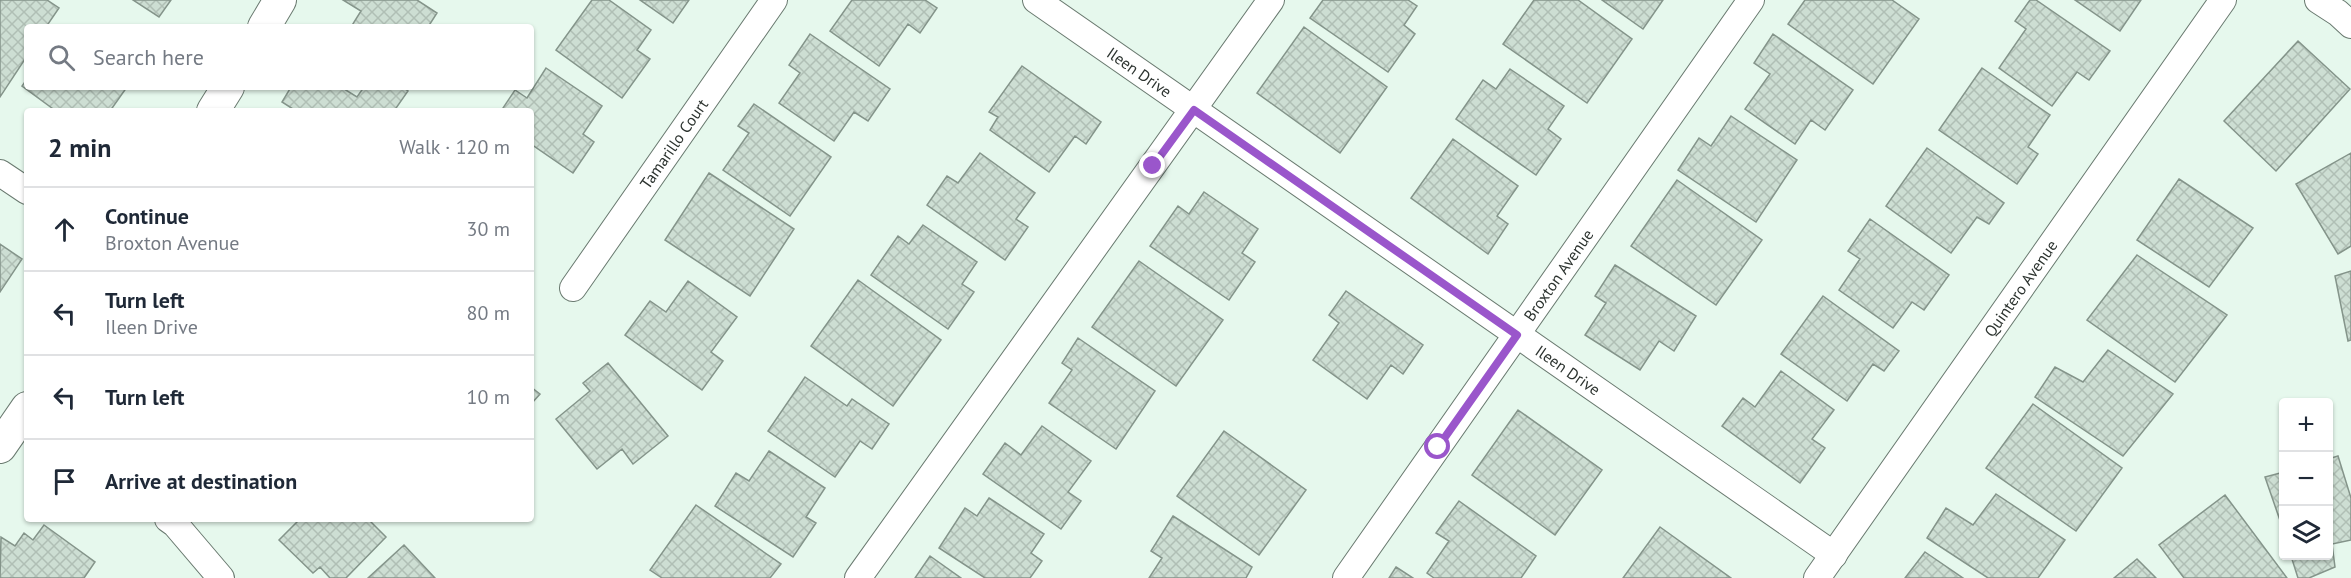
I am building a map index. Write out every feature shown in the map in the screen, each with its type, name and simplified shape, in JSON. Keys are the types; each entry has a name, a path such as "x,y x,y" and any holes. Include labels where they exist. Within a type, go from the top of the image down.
{"street":[{"path":"266,24 280,0"},
{"name":"Tamarillo Court","path":"573,288 774,0"},
{"name":"Ileen Drive","path":"1036,0 1834,555"},
{"path":"858,578 1271,0"},
{"name":"Broxton Avenue","path":"1346,578 1751,0"},
{"name":"Quintero Avenue","path":"1817,578 2223,0"},
{"path":"2318,0 2351,25"},
{"path":"215,108 226,90"},
{"path":"0,173 24,189"},
{"path":"0,447 24,417"},
{"path":"173,522 221,578"}],"building":[{"path":"0,0 47,0 59,8 48,24 24,24 24,61 0,97"},
{"path":"133,0 171,0 159,17"},
{"path":"343,0 417,0 437,13 430,24 353,24 361,11"},
{"path":"592,0 609,0 651,30 637,50 650,59 622,98 556,50"},
{"path":"640,0 689,0 673,23"},
{"path":"852,0 925,0 937,8 920,33 908,24 879,66 830,31"},
{"path":"1323,0 1408,0 1417,6 1404,25 1415,34 1388,72 1310,18"},
{"path":"1534,0 1578,0 1632,39 1587,103 1503,44"},
{"path":"1602,0 1663,0 1643,29"},
{"path":"1805,0 1892,0 1919,19 1873,84 1788,24"},
{"path":"2030,0 2036,0 2110,51 2089,80 2077,72 2052,106 1999,68 2026,29 2015,21"},
{"path":"2075,0 2141,0 2120,31"},
{"path":"1304,27 1387,87 1340,153 1257,93"},
{"path":"810,34 890,89 868,121 854,112 834,141 779,103 800,73 789,65"},
{"path":"1773,34 1853,90 1825,130 1811,120 1795,144 1745,109 1770,74 1754,63"},
{"path":"2298,41 2350,89 2276,171 2224,121"},
{"path":"1022,66 1101,122 1086,144 1075,136 1049,172 990,130 998,117 989,112"},
{"path":"546,68 602,106 583,134 594,142 573,173 534,146 534,108 503,108 515,90 527,98"},
{"path":"1982,68 2050,115 2028,147 2038,154 2017,184 1939,130"},
{"path":"1510,69 1564,106 1548,129 1561,139 1536,175 1456,119 1483,80 1496,89"},
{"path":"27,90 125,90 112,108 52,108"},
{"path":"289,90 346,90 357,97 362,90 408,91 396,108 291,108 282,102"},
{"path":"754,104 831,157 790,216 723,170 749,133 738,126"},
{"path":"1731,116 1797,160 1756,222 1678,170 1699,138 1711,146"},
{"path":"1453,139 1518,186 1497,216 1508,224 1488,254 1411,198"},
{"path":"1927,148 2004,203 1989,224 1977,217 1951,253 1886,206"},
{"path":"980,153 1035,193 1016,219 1028,227 1005,260 927,205 947,176 958,183"},
{"path":"2351,153 2351,246 2338,254 2296,184"},
{"path":"709,173 794,229 750,296 665,240"},
{"path":"2179,179 2253,228 2209,287 2137,240"},
{"path":"1677,180 1762,240 1716,305 1631,246"},
{"path":"1204,192 1258,229 1242,253 1255,262 1229,300 1150,246 1178,206 1189,214"},
{"path":"1870,219 1949,275 1924,310 1912,302 1893,328 1839,290 1860,259 1848,251"},
{"path":"923,225 977,262 962,284 974,292 948,329 871,275 898,236 909,244"},
{"path":"0,244 22,259 0,292"},
{"path":"2137,255 2227,315 2175,382 2087,320"},
{"path":"1139,261 1223,320 1176,386 1092,327"},
{"path":"1615,265 1696,316 1674,351 1659,341 1640,370 1585,335 1606,303 1595,296"},
{"path":"2351,271 2351,340 2348,341 2335,276"},
{"path":"858,280 941,340 893,406 811,346"},
{"path":"688,281 737,317 711,352 723,361 702,390 625,335 650,301 666,312"},
{"path":"1346,291 1423,345 1403,374 1391,365 1367,399 1313,360 1339,323 1329,315"},
{"path":"1823,296 1899,351 1884,371 1873,364 1847,401 1781,354"},
{"path":"1078,338 1155,391 1116,449 1049,403 1072,370 1062,363"},
{"path":"2108,350 2173,394 2123,456 2035,397 2055,367 2083,382"},
{"path":"608,363 668,436 633,464 622,449 597,469 556,419 590,391 583,383"},
{"path":"1781,371 1834,410 1812,439 1825,448 1800,483 1722,426 1743,398 1755,407"},
{"path":"805,377 847,406 852,399 889,424 872,449 860,441 835,477 768,431"},
{"path":"534,389 540,394 534,401"},
{"path":"2033,404 2122,468 2076,531 1986,468"},
{"path":"1518,410 1602,470 1555,535 1472,475"},
{"path":"1042,426 1091,461 1068,492 1081,501 1061,529 983,474 1005,443 1021,455"},
{"path":"1224,431 1306,490 1259,555 1177,496"},
{"path":"769,451 825,488 806,517 816,523 793,557 715,506 736,473 749,481"},
{"path":"2338,456 2351,498 2351,540 2333,544 2333,506 2333,458"},
{"path":"2279,473 2279,518 2265,477"},
{"path":"1996,494 2065,540 2038,578 1988,578 1927,538 1946,508 1973,525"},
{"path":"2225,495 2287,578 2184,578 2159,545"},
{"path":"989,498 1044,534 1031,553 1042,561 1030,578 985,578 939,548 965,508 977,516"},
{"path":"1459,501 1536,556 1521,578 1434,578 1427,573 1449,541 1436,533"},
{"path":"696,505 781,564 770,578 662,578 650,570"},
{"path":"1173,516 1252,567 1246,578 1149,578 1162,558 1151,551"},
{"path":"297,522 371,522 386,537 346,578 330,578 320,567 313,573 279,540"},
{"path":"44,525 95,562 84,578 0,578 1,537 15,546 24,533 33,540"},
{"path":"1660,527 1731,578 1623,578"},
{"path":"404,545 435,578 368,578"},
{"path":"1925,552 1963,578 1905,578"},
{"path":"2333,552 2335,567 2309,578 2298,578 2292,560 2333,560"},
{"path":"930,556 961,578 915,578"},
{"path":"2137,559 2156,578 2114,578"},
{"path":"1396,567 1413,578 1389,578"}],"route":[{"path":"1153,166 1194,110 1517,335 1438,447"}]}
